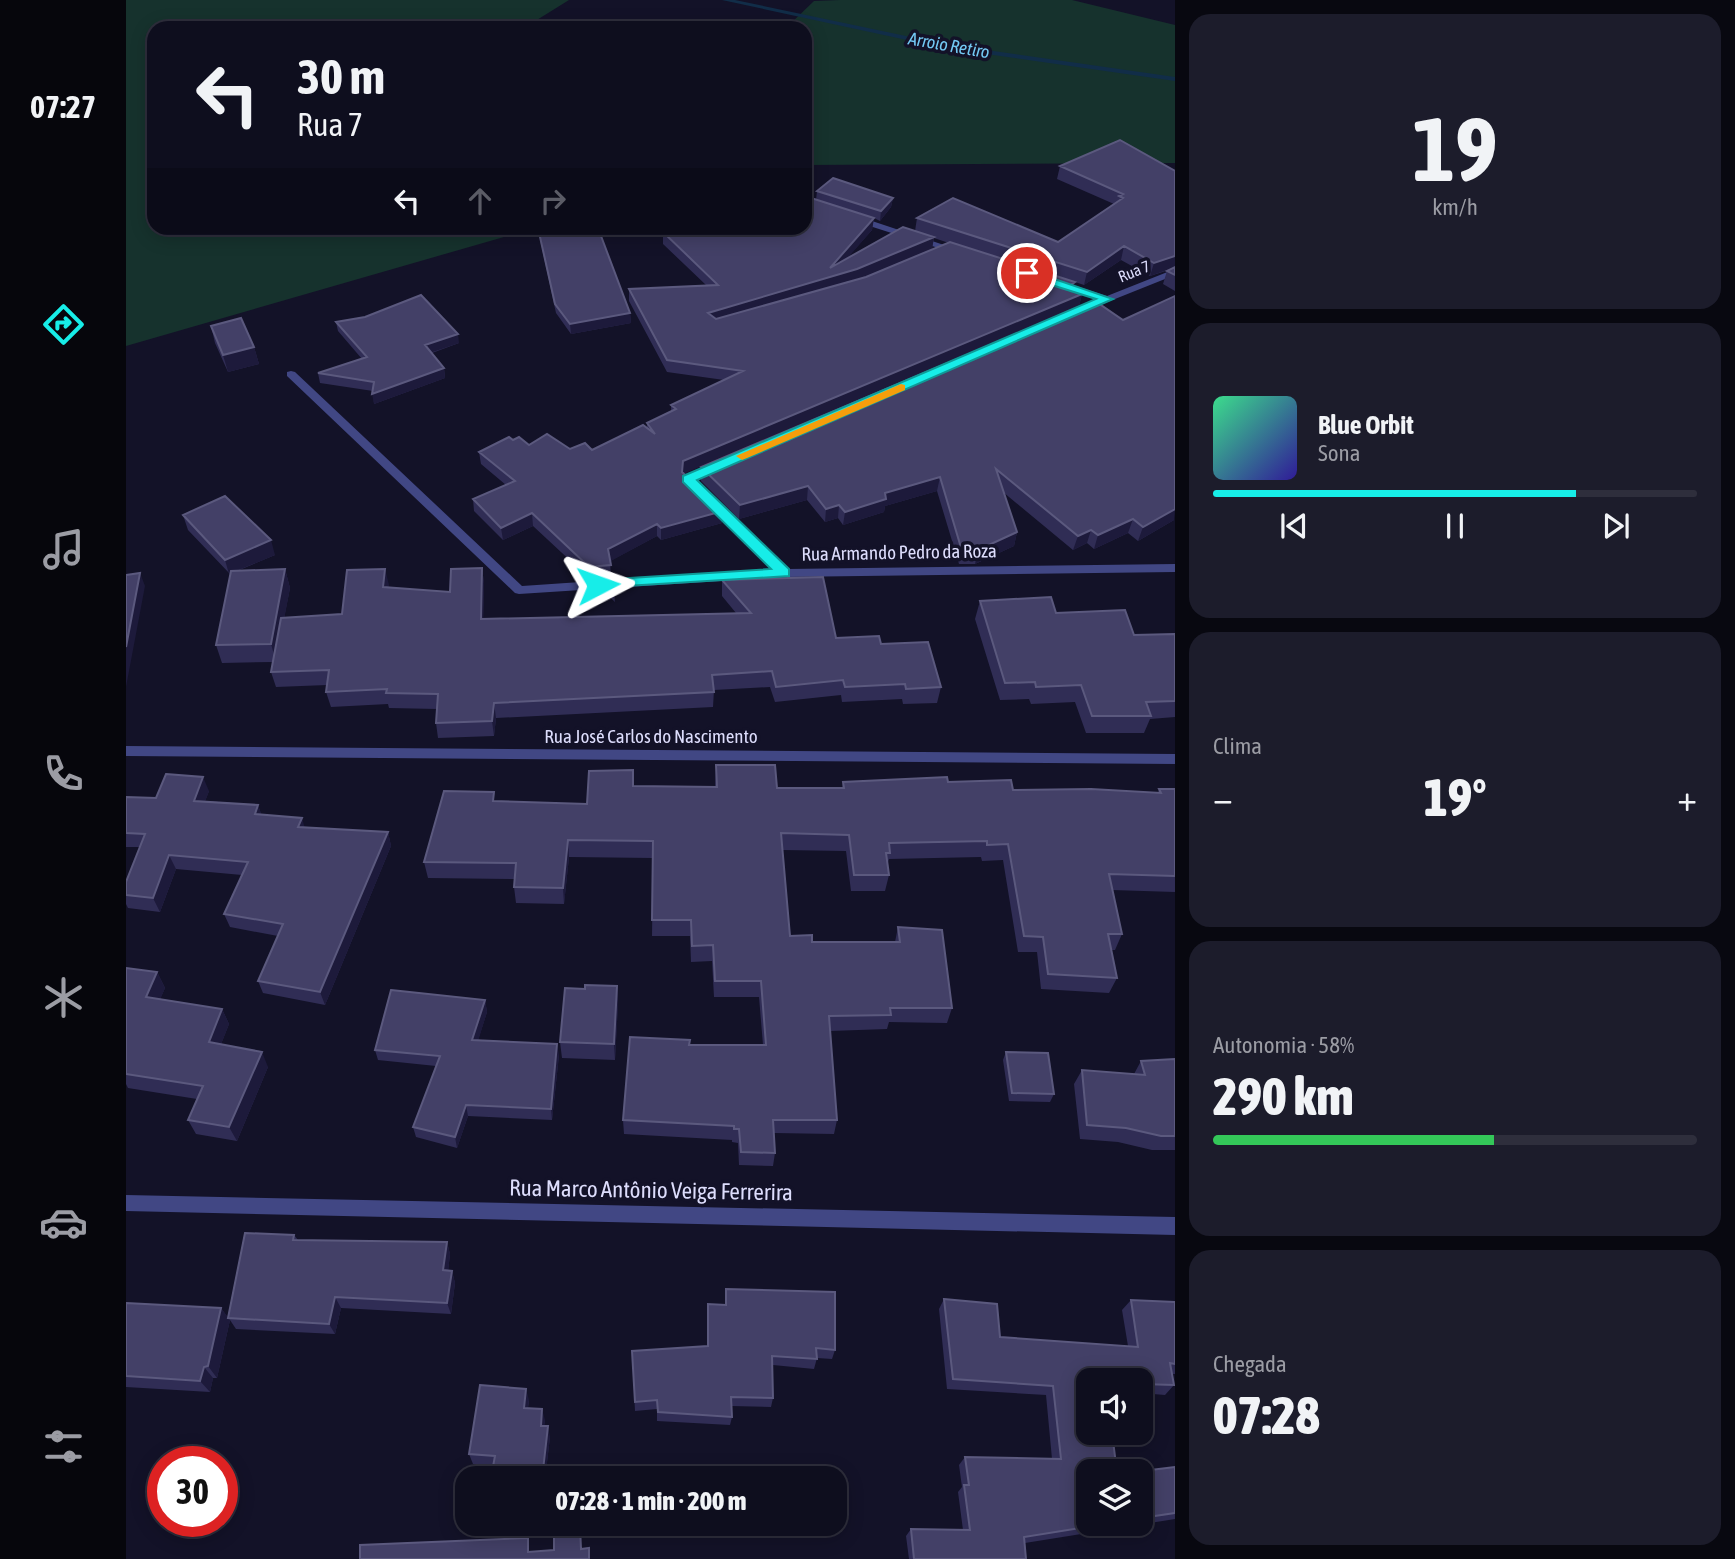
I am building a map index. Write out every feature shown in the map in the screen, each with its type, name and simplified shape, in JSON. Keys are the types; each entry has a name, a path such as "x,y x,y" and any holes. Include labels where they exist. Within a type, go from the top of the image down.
{"street":[{"path":"847,216 974,256"},
{"name":"Rua 7","path":"1069,315 1175,272"},
{"path":"1041,277 1107,299"},
{"name":"Rua Armando Pedro da Roza","path":"291,373 519,590 784,573 1175,568"},
{"path":"726,463 688,479 784,573"},
{"name":"Rua José Carlos do Nascimento","path":"126,751 1175,759"},
{"name":"Rua Marco Antônio Veiga Ferrerira","path":"126,1203 1175,1226"}],"green space":[{"path":"126,0 569,0 535,21 147,21 147,235 511,235 126,346"},
{"path":"1072,0 1175,25 1175,163 812,165 812,21 793,21 814,1"}],"building":[{"path":"1120,140 1175,171 1175,256 1154,263 1124,246 1087,272 917,218 953,198 1058,242 1123,198 1119,196 1123,194 1060,166"},
{"path":"833,178 893,198 881,211 817,191"},
{"path":"812,198 874,218 830,268 903,227 934,237 857,269 708,313 716,319 866,277 950,242 1075,282 1069,286 1082,294 683,461 682,472 723,511 661,528 657,524 608,549 611,565 589,567 532,513 501,528 473,499 515,481 479,452 509,437 513,440 519,437 529,445 547,434 570,449 585,443 592,450 643,425 655,434 647,423 676,409 671,405 743,371 667,360 629,289 718,285 666,235 812,235"},
{"path":"540,235 601,235 630,313 570,324 555,304"},
{"path":"1175,267 1175,275 1167,271"},
{"path":"421,295 458,334 425,345 444,368 372,394 374,382 318,373 367,357 336,322 365,317"},
{"path":"1175,296 1175,509 1143,527 1133,519 1098,535 1091,530 1078,536 996,469 1017,532 978,550 962,551 940,477 885,493 886,499 845,512 839,505 826,509 808,486 740,505 701,467 1095,301 1123,320"},
{"path":"241,318 254,347 223,355 211,326"},
{"path":"225,496 271,540 225,560 183,515"},
{"path":"482,568 481,619 751,613 722,580 823,577 836,638 879,636 881,644 928,642 941,687 906,689 905,684 845,687 843,680 776,687 772,671 712,675 714,692 494,703 492,721 436,723 438,694 386,693 387,689 326,692 329,670 271,672 281,618 342,614 347,570 385,569 383,587 450,592 451,569"},
{"path":"285,569 271,644 216,645 231,571"},
{"path":"140,573 126,647 126,575"},
{"path":"613,581 614,592 603,582"},
{"path":"1051,597 1056,613 1125,610 1134,635 1175,634 1175,701 1146,702 1151,716 1092,716 1081,685 1036,687 1035,682 1005,683 980,601"},
{"path":"716,765 775,765 777,788 844,788 843,782 947,777 948,782 1011,780 1013,790 1091,789 1161,793 1159,789 1175,789 1175,876 1109,874 1122,934 1108,934 1117,978 1048,974 1043,937 1024,936 1008,844 987,845 987,841 889,843 890,853 886,853 889,875 854,875 849,835 781,833 790,936 812,935 812,942 900,942 898,927 942,930 952,1008 890,1008 891,1015 829,1016 837,1120 773,1120 775,1153 741,1152 739,1129 734,1129 734,1126 623,1120 630,1037 690,1040 689,1045 766,1045 761,981 715,981 713,945 692,946 691,920 652,920 653,841 568,840 563,888 514,887 516,863 424,862 444,791 494,792 493,801 587,804 589,771 633,770 633,786 717,787"},
{"path":"166,774 203,777 194,801 258,805 255,814 302,818 298,827 388,832 320,992 258,981 283,924 224,914 248,862 169,855 153,898 126,895 126,882 145,834 126,833 126,797 156,798"},
{"path":"126,968 157,972 146,997 222,1009 209,1042 262,1052 229,1127 188,1120 203,1086 126,1074"},
{"path":"585,985 617,986 614,1044 560,1042 565,988 585,989"},
{"path":"391,990 485,1000 472,1040 557,1044 551,1109 466,1105 455,1137 413,1127 440,1056 375,1050"},
{"path":"1006,1052 1048,1053 1054,1094 1012,1093"},
{"path":"1175,1059 1175,1136 1087,1125 1082,1070 1145,1075 1141,1061"},
{"path":"245,1233 294,1235 293,1240 447,1242 443,1270 452,1271 447,1303 335,1297 329,1324 228,1318"},
{"path":"726,1289 835,1292 835,1350 816,1348 817,1359 772,1356 773,1398 731,1397 732,1417 658,1412 657,1400 635,1402 632,1351 708,1346 708,1304 726,1305"},
{"path":"944,1299 997,1304 1000,1337 1138,1347 1131,1300 1175,1302 1175,1364 1170,1363 1174,1385 1153,1384 1153,1368 1076,1368 1076,1445 1114,1445 1115,1459 1076,1459 1076,1529 1024,1537 1026,1559 914,1559 911,1529 970,1530 964,1485 969,1485 965,1457 1061,1459 1053,1386 953,1379"},
{"path":"126,1303 221,1308 208,1366 204,1367 200,1381 126,1376"},
{"path":"480,1385 526,1389 524,1408 542,1409 541,1426 548,1426 543,1466 493,1466 495,1456 469,1454"},
{"path":"1175,1467 1175,1513 1153,1516 1153,1470"},
{"path":"554,1536 580,1536 581,1549 589,1548 589,1559 360,1559 360,1545 528,1538 528,1552 554,1550"}],"waterway":[{"name":"Arroio Retiro","path":"725,0 944,46 1175,79"}],"slow traffic":[{"path":"742,456 901,388"}],"route":[{"path":"598,585 784,573 688,479 1107,299 1027,273"}]}
